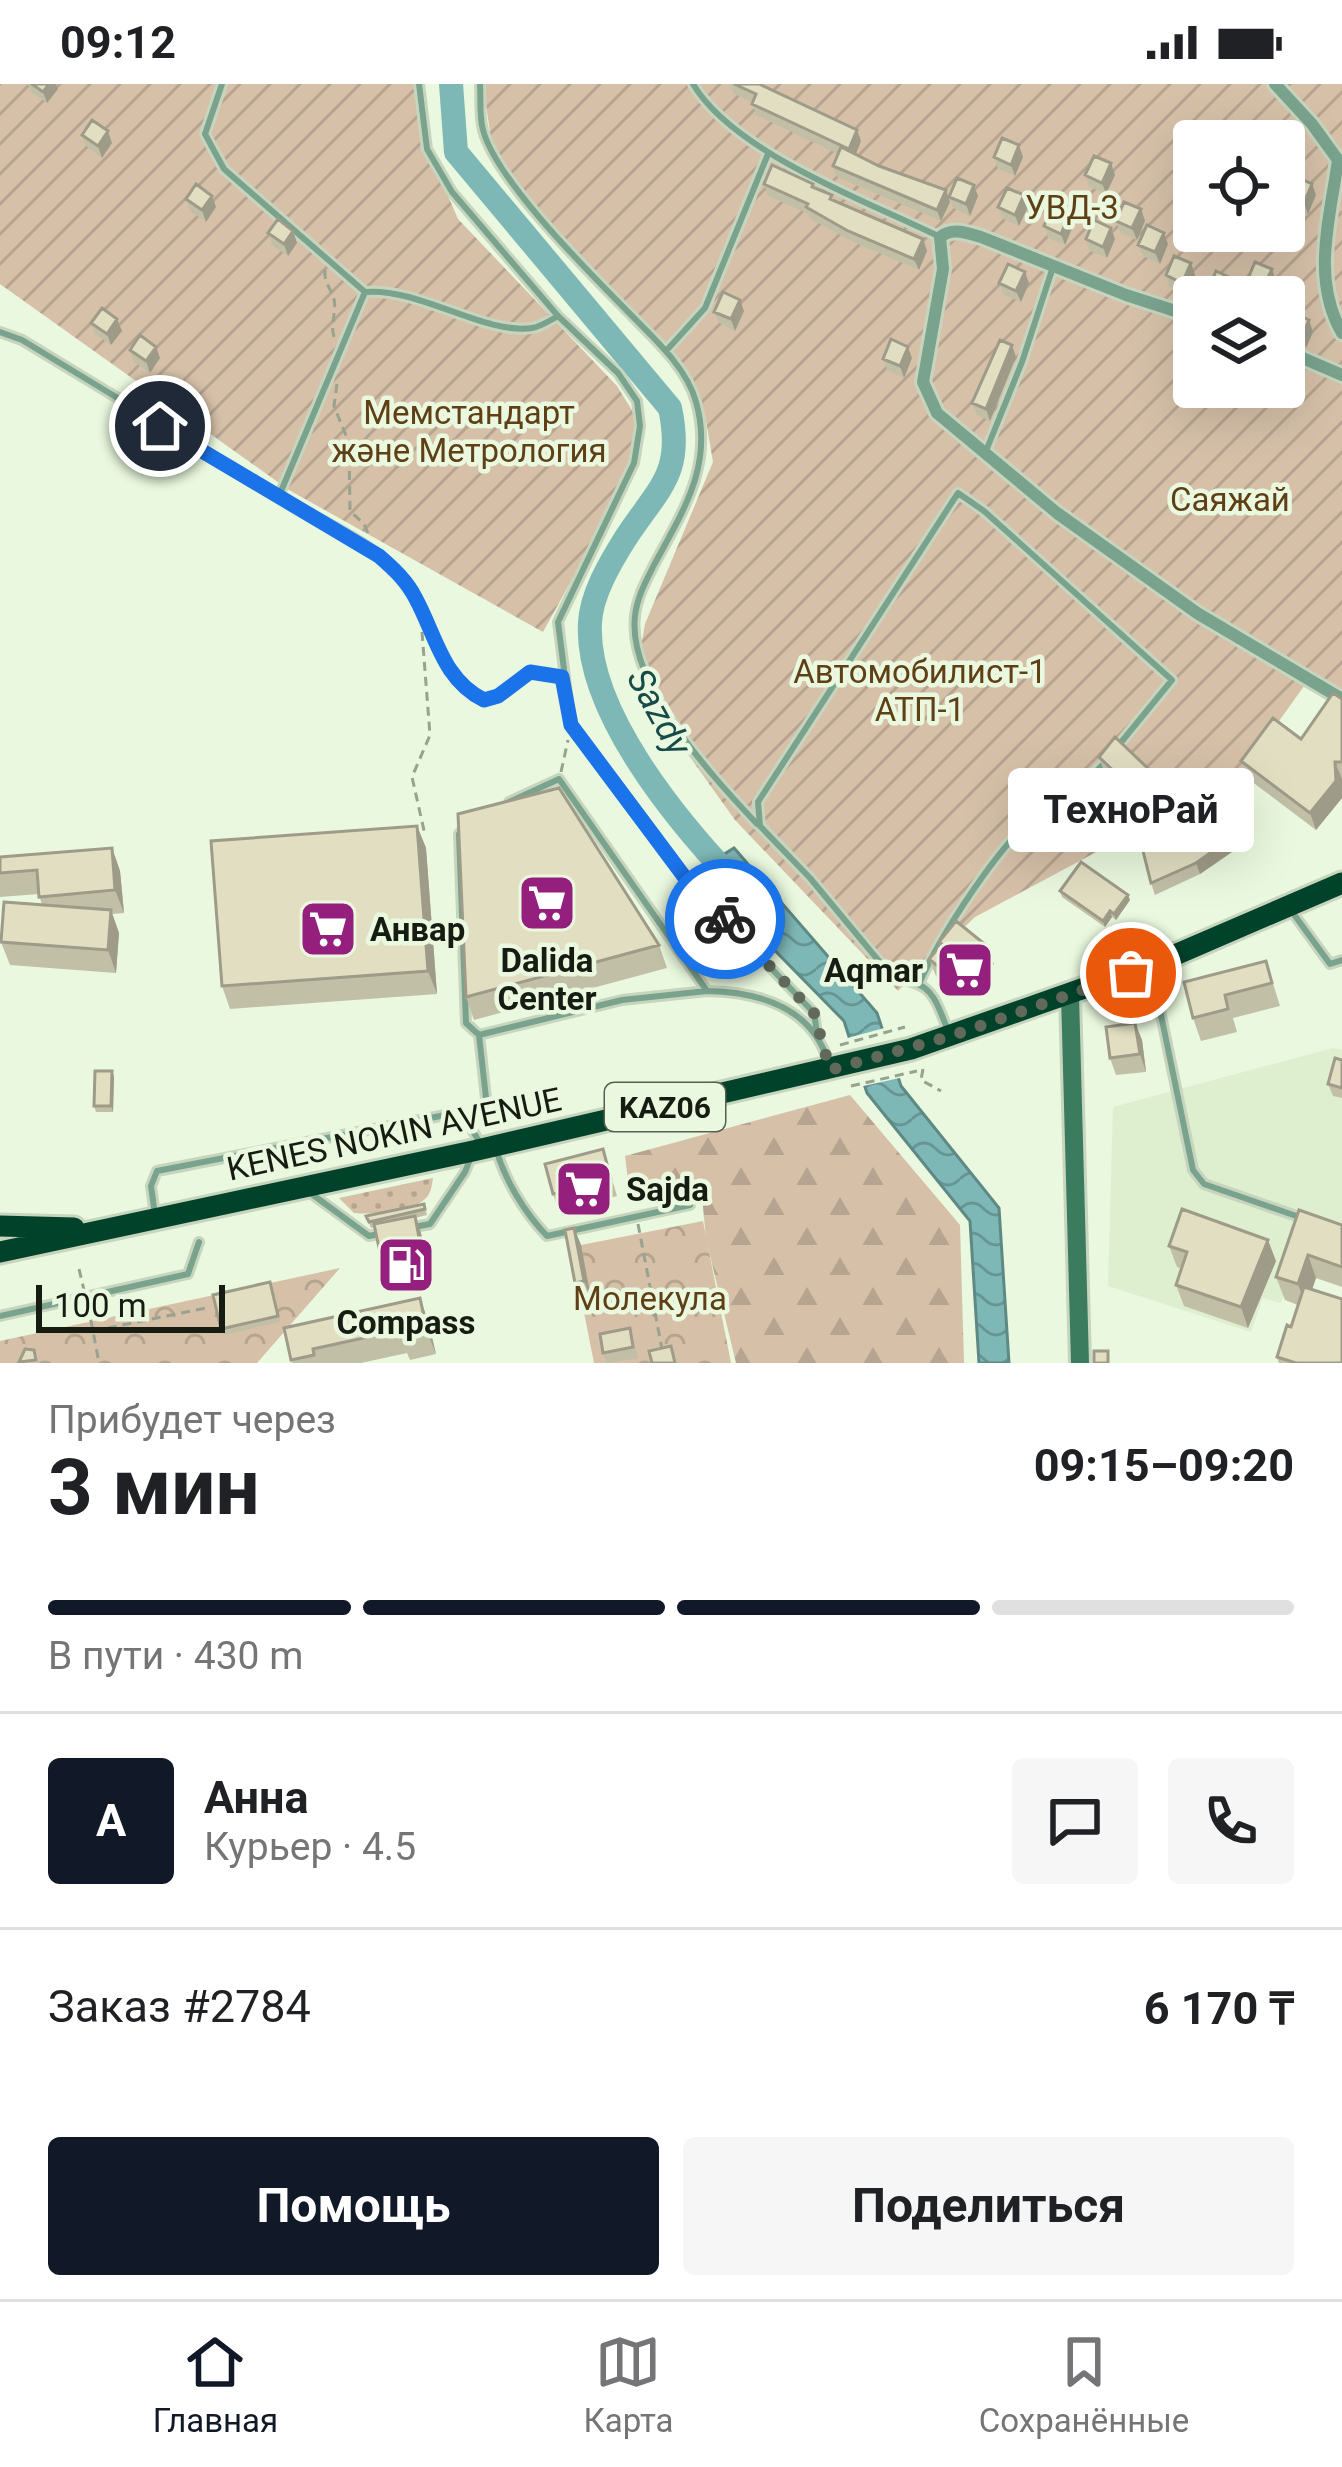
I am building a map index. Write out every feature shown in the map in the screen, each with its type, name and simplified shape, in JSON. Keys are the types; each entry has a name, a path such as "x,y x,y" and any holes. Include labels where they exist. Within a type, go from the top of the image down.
{"highway":[{"name":"KENES NOKIN AVENUE","path":"0,1252 914,1054 951,1036 1161,961 1342,883"},
{"path":"0,1226 116,1228"}],"main road":[{"path":"1070,995 1080,1363"}],"street":[{"path":"1275,84 1340,162 1323,285 1342,334"},
{"path":"1173,309 960,230 940,237 943,269 924,361 925,392 938,413 1057,513 1197,613 1342,699"},
{"path":"1305,359 1342,375"}],"lane":[{"path":"222,84 205,134 224,169 365,292 386,291 489,322 532,328 558,316"},
{"path":"419,84 427,149 470,216 558,316 618,373 637,401 640,426 634,463 558,622 571,725 686,879 814,1013 817,1033"},
{"path":"480,84 483,130 504,171 577,259 666,350 696,398 704,447 696,480 641,592 634,620 644,671 696,759 810,878 888,972 932,994 951,1036"},
{"path":"693,84 705,104 768,152 940,237"},
{"path":"666,350 705,308 768,152"},
{"path":"985,454 1053,267"},
{"path":"278,496 365,292"},
{"path":"0,332 22,340 379,556 416,598 450,674 471,694 484,700 498,696 530,672 562,677"},
{"path":"760,826 758,802 958,493 1172,680 1094,776 1036,814 996,861 932,954 919,984"},
{"path":"1094,776 1137,820"},
{"path":"498,807 559,779 706,991"},
{"path":"466,1124 484,1107 486,1098 479,1035 466,1023 459,833 468,825"},
{"path":"1288,907 1330,964 1342,960"},
{"path":"1161,961 1155,986 1193,1170 1204,1184 1312,1222"},
{"path":"479,1035 622,1000 732,992 792,1010 817,1033 842,1067"},
{"path":"156,1220 151,1186 157,1171 461,1112 533,1222 548,1235 690,1204"},
{"path":"410,1228 430,1224 484,1148"},
{"path":"301,1189 369,1236 390,1232"},
{"path":"0,1316 188,1274 199,1242"}],"path":[{"path":"326,258 324,283 334,300 331,328 341,353 334,406 349,442 350,511 364,524 379,556"},
{"path":"416,598 430,735 412,777 425,835"},
{"path":"559,779 571,725"},
{"path":"842,1067 914,1054"},
{"path":"842,1067 914,1054"},
{"path":"914,1054 921,1080 941,1091"},
{"path":"637,1216 662,1349"},
{"path":"79,1268 99,1363"},
{"path":"93,1331 206,1308"}],"shaded area":[{"path":"1333,1048 1342,1050 1342,1224 1334,1222 1331,1236 1293,1265 1281,1303 1263,1298 1251,1332 1108,1286 1113,1107"}],"green space":[{"name":"Мемстандарт және Метрология","path":"0,84 421,84 426,145 458,219 617,386 638,420 637,449 628,478 543,632 289,490 0,284"},
{"path":"483,84 1342,84 1342,699 1309,679 1230,790 1162,817 975,917 898,991 735,820 652,704 639,658 645,624 713,462 705,415 684,371 527,208 495,166"},
{"path":"850,1095 960,1225 964,1363 736,1363 706,1239 701,1186 630,1196 625,1156"},
{"path":"433,1178 426,1198 403,1209 354,1213 339,1198"},
{"name":"Молекула","path":"703,1221 731,1363 594,1363 571,1247"},
{"path":"340,1268 257,1363 0,1363 0,1341"}],"water":[{"path":"734,848 877,1013 901,1086 999,1208 1009,1363 979,1363 970,1221 867,1093 844,1021 697,871"}],"pier":[{"path":"888,1027 904,1077 859,1087 844,1039"}],"building":[{"path":"734,84 759,84 857,130 849,149 752,104 756,94"},
{"path":"92,120 108,131 98,146 82,135"},
{"path":"1002,138 1019,145 1011,165 994,157"},
{"path":"841,147 946,190 937,210 833,166"},
{"path":"1094,156 1111,163 1102,183 1085,175"},
{"path":"772,165 832,195 830,199 923,239 914,259 848,231 806,207 808,204 764,184"},
{"path":"957,178 974,185 966,204 949,197"},
{"path":"196,184 212,196 202,210 186,199"},
{"path":"1007,188 1024,195 1015,215 998,207"},
{"path":"1124,202 1141,209 1132,228 1116,221"},
{"path":"1052,207 1069,214 1061,234 1044,226"},
{"path":"278,219 293,231 284,244 268,233"},
{"path":"1094,220 1111,228 1103,247 1086,239"},
{"path":"1147,225 1164,233 1155,252 1138,245"},
{"path":"1174,256 1191,263 1185,276 1166,275"},
{"path":"1255,262 1272,269 1269,276 1249,276"},
{"path":"1008,264 1025,272 1016,291 999,283"},
{"path":"723,292 740,300 731,319 714,312"},
{"path":"102,308 117,319 107,334 91,323"},
{"path":"140,335 156,347 146,361 130,350"},
{"path":"891,339 908,347 900,366 883,359"},
{"path":"1000,340 1012,345 986,409 972,403"},
{"path":"1333,693 1342,699 1342,762 1335,762 1336,781 1310,813 1241,761 1273,718 1301,739"},
{"path":"1115,737 1157,777 1139,795 1099,757"},
{"name":"Dalida Center","path":"559,788 659,945 466,997 458,814"},
{"path":"1196,796 1227,841 1196,863 1151,883 1135,819 1152,812 1159,822"},
{"name":"Анвар","path":"417,826 428,971 222,986 211,841"},
{"path":"112,848 115,890 39,897 37,870 0,873 0,857"},
{"path":"1081,862 1128,895 1103,921 1060,891"},
{"path":"4,902 111,910 108,950 1,942"},
{"path":"956,921 987,946 966,972 959,966 950,976 929,959"},
{"path":"1266,961 1272,983 1225,995 1228,1009 1193,1018 1184,982"},
{"path":"1135,1023 1140,1054 1110,1058 1106,1027"},
{"path":"1335,1058 1342,1060 1342,1088 1328,1084"},
{"path":"95,1071 112,1071 111,1106 94,1106"},
{"path":"603,1149 611,1179 553,1194 545,1164"},
{"path":"424,1204 425,1209 369,1222 366,1216"},
{"path":"1182,1209 1268,1240 1241,1307 1176,1285 1187,1252 1169,1246"},
{"path":"1299,1210 1342,1225 1342,1267 1308,1255 1298,1284 1276,1277"},
{"path":"415,1216 422,1254 382,1262 374,1224"},
{"path":"574,1228 584,1281 575,1283 565,1230"},
{"path":"270,1282 278,1316 221,1329 213,1295"},
{"path":"1304,1287 1342,1299 1342,1363 1296,1363 1277,1357"},
{"path":"420,1298 427,1331 401,1337 400,1330 313,1349 314,1355 291,1360 284,1328"},
{"path":"630,1328 633,1347 603,1353 600,1334"},
{"path":"671,1346 675,1363 652,1363 649,1351"},
{"path":"25,1349 34,1350 36,1360 19,1362"},
{"path":"1094,1351 1108,1351 1108,1363 1094,1363"}],"waterway":[{"name":"Sazdy","path":"451,84 456,152 670,408 671,465 598,590 590,623 592,657 603,692 639,763 735,882"}],"way so far":[{"path":"725,919 814,1013 830,1070 911,1049 1131,973"}],"place":[{"name":"Dalida Center","path":"547,903"},
{"name":"Анвар","path":"328,929"},
{"name":"Aqmar","path":"965,970"},
{"name":"ТехноРай","path":"1131,973"},
{"name":"Sajda","path":"584,1189"},
{"name":"Compass","path":"406,1265"}],"route":[{"path":"160,426 379,556 416,598 450,674 471,694 484,700 498,696 530,672 562,677 571,725 686,879 725,919"}],"park label":[{"name":"УВД-3","path":"1072,207"},
{"name":"Саяжай","path":"1230,499"},
{"name":"Автомобилист-1 АТП-1","path":"920,690"}]}
